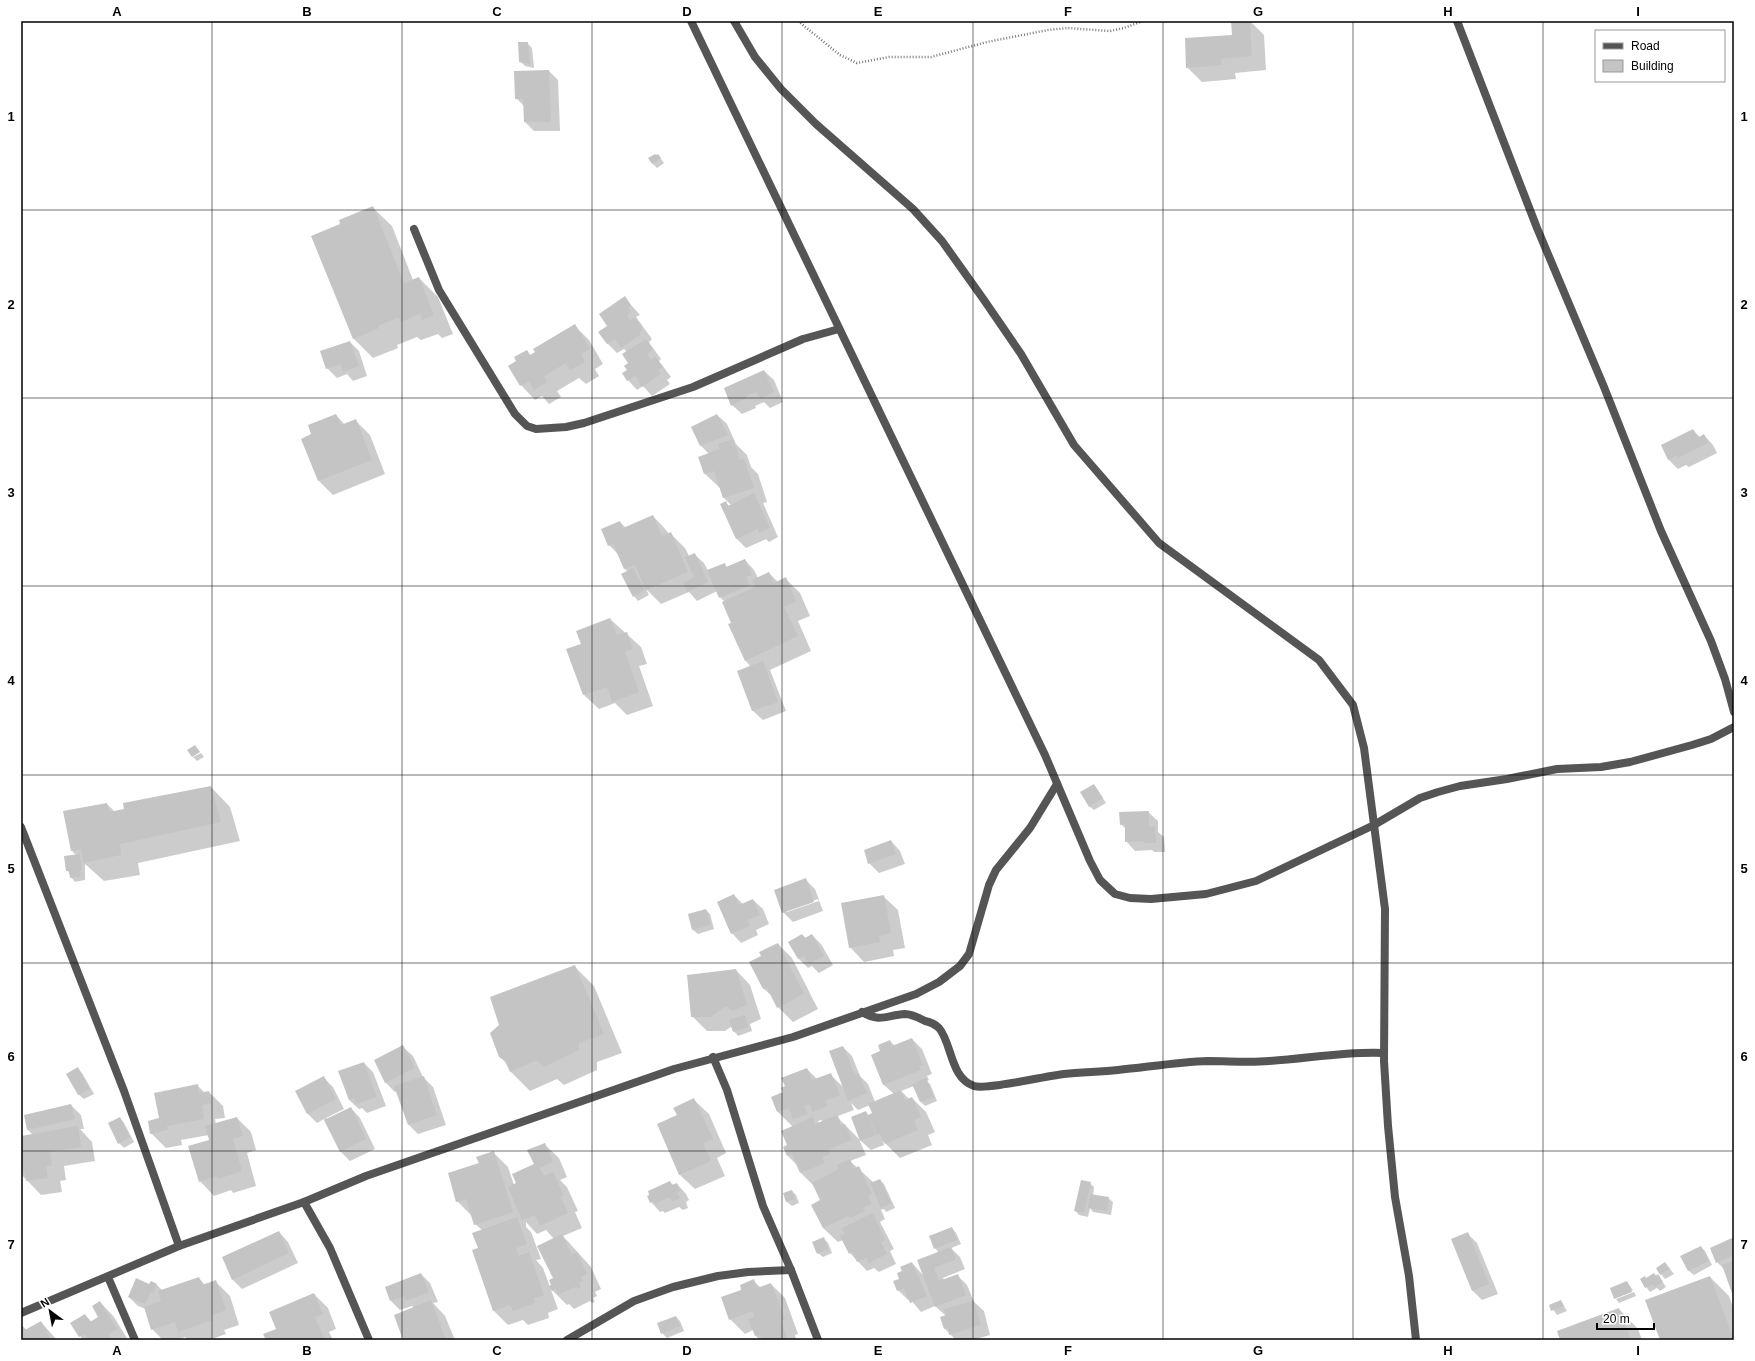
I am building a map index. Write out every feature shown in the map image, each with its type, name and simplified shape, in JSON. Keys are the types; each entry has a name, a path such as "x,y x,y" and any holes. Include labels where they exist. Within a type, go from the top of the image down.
{"street":[{"path":"691,21 1046,755 1090,861 1100,880 1115,894 1130,898 1151,899 1206,894 1256,882 1374,825 1420,798 1460,786 1507,779 1557,769 1601,767 1630,762 1692,746 1711,739 1734,727"},
{"path":"734,21 755,58 781,89 816,124 913,209 930,227 984,300 1021,354 1074,445 1159,542 1319,660 1353,705 1364,748 1385,909 1384,1053 1388,1126 1395,1197 1409,1276 1416,1340"},
{"path":"1456,21 1537,228 1604,387 1661,531 1711,641 1725,679 1734,712"},
{"path":"414,229 435,280 452,313 515,414 527,426 536,429 566,427 693,387 803,339 839,329"},
{"path":"21,1313 180,1246 304,1202 366,1176 674,1069 713,1057 794,1037 916,994 939,982 960,966 969,954 989,885 996,870 1030,828 1057,784"},
{"path":"21,827 124,1091 180,1246"},
{"path":"862,1012 870,1017 878,1019 905,1014 934,1024 944,1038 960,1075 966,1081 975,1086 988,1086 1062,1074 1110,1071 1208,1061 1249,1063 1350,1053 1384,1053"},
{"path":"713,1057 727,1090 763,1206 791,1270 818,1340"},
{"path":"304,1202 330,1248 369,1340"},
{"path":"567,1340 634,1301 673,1287 718,1276 748,1272 791,1270"},
{"path":"108,1277 135,1340"}],"path":[{"path":"798,21 840,55 852,62 857,63 889,57 931,57 987,42 1048,30 1067,28 1110,30 1124,28 1143,21"}],"building":[{"path":"1231,21 1250,21 1252,56 1221,59 1222,65 1186,68 1185,38 1232,35"},
{"path":"518,42 528,42 530,64 519,62"},
{"path":"549,70 551,122 524,122 523,99 515,99 514,71"},
{"path":"658,154 661,158 652,164 648,158"},
{"path":"373,206 404,283 419,277 434,315 422,320 420,314 401,322 399,317 378,326 379,328 353,339 311,236 340,224 339,220"},
{"path":"625,296 631,305 628,308 631,312 627,315 630,320 635,317 643,329 640,332 641,334 621,348 615,339 607,344 598,332 607,326 599,314"},
{"path":"575,324 590,349 581,354 585,362 570,370 566,363 544,376 547,382 534,390 529,381 520,386 508,366 516,361 514,357 527,350 530,355 535,352 533,349"},
{"path":"646,339 653,349 647,354 651,360 655,356 663,367 658,370 661,374 642,387 635,376 627,381 622,373 627,370 624,366 628,363 622,354"},
{"path":"350,341 359,366 343,372 341,364 326,369 320,351"},
{"path":"764,370 774,392 760,399 756,392 746,396 747,398 731,406 724,388"},
{"path":"336,414 341,425 356,419 372,460 318,481 301,439 311,434 308,425"},
{"path":"717,414 728,435 700,446 691,427"},
{"path":"1693,429 1698,438 1704,434 1708,443 1678,458 1677,455 1668,460 1661,445"},
{"path":"733,439 740,460 744,459 754,488 723,498 714,471 704,474 698,457 720,449 718,444"},
{"path":"754,493 770,528 759,533 758,529 736,539 720,504 726,501 728,506"},
{"path":"653,515 662,536 671,532 688,572 646,590 635,565 624,569 613,544 608,546 601,529 620,521 623,528"},
{"path":"695,553 708,582 687,592 683,583 694,577 685,557"},
{"path":"745,559 752,575 746,577 750,585 719,598 707,570 725,563 726,567"},
{"path":"633,568 645,590 633,597 621,574"},
{"path":"769,572 774,583 786,577 796,602 784,607 798,636 745,661 728,624 731,623 722,602 755,587 752,580"},
{"path":"610,618 617,635 627,632 633,649 625,652 639,692 612,702 607,687 583,695 566,649 581,644 576,631"},
{"path":"763,661 778,702 752,711 737,671"},
{"path":"195,745 200,752 192,757 187,750"},
{"path":"1094,784 1103,798 1089,807 1080,792"},
{"path":"211,786 221,822 120,844 121,855 83,863 81,849 71,851 63,811 107,803 109,812 124,809 123,803"},
{"path":"1149,811 1149,827 1155,827 1156,843 1144,843 1143,841 1125,842 1125,824 1120,825 1119,812"},
{"path":"891,840 896,854 868,864 864,850"},
{"path":"80,854 82,870 80,871 81,876 70,878 69,871 66,871 64,856"},
{"path":"806,878 814,902 782,913 774,890"},
{"path":"734,894 739,905 753,899 760,915 747,920 750,926 731,934 717,902"},
{"path":"884,895 891,933 879,936 880,942 849,948 841,903"},
{"path":"706,909 711,925 692,930 688,914"},
{"path":"802,934 805,938 812,934 824,956 809,964 804,956 798,959 788,942"},
{"path":"778,943 804,994 777,1008 767,988 763,989 749,962 761,956 759,952"},
{"path":"575,965 604,1034 579,1043 579,1050 544,1067 537,1060 510,1072 505,1061 499,1057 490,1033 499,1025 490,997"},
{"path":"736,969 747,1005 732,1011 726,1006 710,1017 691,1017 687,975"},
{"path":"745,1015 748,1027 733,1032 729,1020"},
{"path":"912,1038 923,1065 919,1066 921,1070 883,1085 871,1055 880,1051 878,1045 890,1040 892,1046"},
{"path":"403,1045 415,1068 385,1083 374,1060"},
{"path":"843,1046 855,1075 859,1074 867,1093 848,1101 829,1051"},
{"path":"364,1062 377,1097 356,1104 354,1098 349,1100 338,1071"},
{"path":"78,1067 90,1089 78,1095 66,1074"},
{"path":"807,1068 812,1080 831,1073 840,1095 825,1101 827,1106 812,1112 810,1104 804,1106 808,1114 793,1119 789,1108 777,1112 771,1097 783,1092 781,1088 785,1086 781,1078"},
{"path":"324,1076 336,1099 307,1114 295,1091"},
{"path":"424,1076 437,1115 408,1125 394,1086"},
{"path":"926,1078 934,1097 920,1102 912,1084"},
{"path":"198,1084 199,1093 209,1091 212,1103 202,1105 204,1119 167,1126 168,1130 150,1134 148,1121 159,1118 154,1093"},
{"path":"901,1090 905,1100 912,1097 921,1117 914,1120 918,1130 885,1144 880,1134 877,1135 868,1115 872,1113 868,1104"},
{"path":"694,1098 713,1139 703,1143 711,1161 679,1175 657,1124 677,1115 673,1108"},
{"path":"71,1104 75,1119 27,1130 24,1115"},
{"path":"351,1107 366,1139 340,1152 324,1120"},
{"path":"866,1111 876,1135 860,1141 851,1117"},
{"path":"837,1115 841,1125 845,1124 852,1140 828,1150 830,1154 822,1157 825,1163 800,1173 792,1154 787,1156 783,1147 787,1145 781,1131 813,1117 815,1124"},
{"path":"120,1117 130,1137 118,1144 108,1123"},
{"path":"237,1117 243,1136 233,1139 242,1171 218,1179 217,1176 199,1182 188,1146 209,1140 205,1126"},
{"path":"78,1126 81,1147 50,1152 52,1166 46,1166 48,1178 26,1181 24,1169 21,1170 21,1136"},
{"path":"545,1143 553,1162 540,1168 544,1176 553,1172 564,1196 561,1197 568,1213 540,1226 535,1215 522,1220 508,1187 516,1183 512,1174 534,1164 527,1150"},
{"path":"494,1151 513,1212 474,1225 466,1199 456,1202 448,1173 479,1163 476,1157"},
{"path":"850,1159 854,1169 859,1166 872,1194 868,1196 872,1204 863,1208 865,1211 850,1218 848,1216 823,1228 811,1205 820,1200 812,1183 839,1169 837,1165"},
{"path":"880,1179 891,1203 881,1208 870,1183"},
{"path":"1081,1180 1091,1182 1084,1213 1074,1211"},
{"path":"670,1181 672,1185 677,1183 680,1191 677,1192 680,1198 672,1202 670,1197 655,1204 654,1201 650,1203 647,1196 649,1195 648,1191"},
{"path":"792,1190 795,1199 786,1202 783,1193"},
{"path":"1090,1194 1109,1197 1107,1211 1088,1208"},
{"path":"873,1213 885,1240 881,1242 887,1254 869,1263 866,1258 857,1262 852,1252 849,1254 840,1236 845,1234 842,1228"},
{"path":"517,1217 527,1244 516,1248 519,1256 529,1252 544,1295 534,1298 535,1303 513,1311 510,1305 493,1311 472,1250 478,1248 472,1233"},
{"path":"952,1227 957,1240 934,1249 929,1236"},
{"path":"279,1231 289,1253 232,1280 222,1257"},
{"path":"1468,1232 1489,1284 1472,1291 1451,1239"},
{"path":"562,1234 571,1254 577,1252 587,1274 581,1277 583,1281 579,1283 581,1287 577,1289 575,1287 558,1295 556,1289 552,1291 549,1286 551,1285 549,1280 553,1278 537,1246"},
{"path":"824,1237 828,1249 817,1254 812,1242"},
{"path":"1734,1237 1734,1255 1716,1263 1710,1248"},
{"path":"1701,1246 1709,1261 1688,1271 1680,1256"},
{"path":"951,1247 956,1259 934,1268 939,1281 958,1274 966,1295 935,1307 917,1260"},
{"path":"1734,1261 1734,1299 1722,1265"},
{"path":"912,1262 927,1296 910,1303 904,1288 897,1291 893,1281 899,1279 897,1273 902,1271 900,1267"},
{"path":"1665,1262 1670,1269 1660,1275 1656,1268"},
{"path":"421,1273 429,1292 406,1301 404,1296 390,1301 385,1287"},
{"path":"1654,1273 1656,1276 1658,1274 1663,1282 1654,1287 1653,1284 1645,1288 1640,1279 1645,1276 1646,1278"},
{"path":"1710,1276 1734,1340 1660,1340 1645,1300"},
{"path":"199,1277 202,1285 216,1280 226,1310 211,1316 212,1320 178,1332 175,1322 151,1330 144,1307 161,1301 158,1291"},
{"path":"136,1278 149,1284 151,1281 157,1284 153,1293 151,1292 145,1304 128,1297"},
{"path":"754,1279 757,1288 771,1283 785,1319 781,1321 788,1340 762,1340 760,1335 755,1336 748,1319 755,1317 752,1311 729,1320 721,1297 741,1290 740,1285"},
{"path":"1627,1281 1632,1292 1614,1299 1610,1288"},
{"path":"314,1293 323,1314 315,1317 325,1340 266,1340 263,1334 276,1329 269,1312"},
{"path":"431,1300 446,1340 403,1340 394,1315"},
{"path":"1561,1300 1564,1306 1551,1311 1549,1305"},
{"path":"100,1301 117,1329 109,1334 113,1340 88,1340 84,1334 79,1337 70,1323 85,1314 90,1322 98,1317 92,1306"},
{"path":"974,1301 981,1325 949,1335 948,1328 944,1329 940,1317 946,1315 944,1309"},
{"path":"1619,1308 1631,1340 1560,1340 1557,1331"},
{"path":"676,1316 680,1326 661,1334 657,1323"},
{"path":"41,1321 51,1340 21,1340 21,1323 25,1330"}]}
